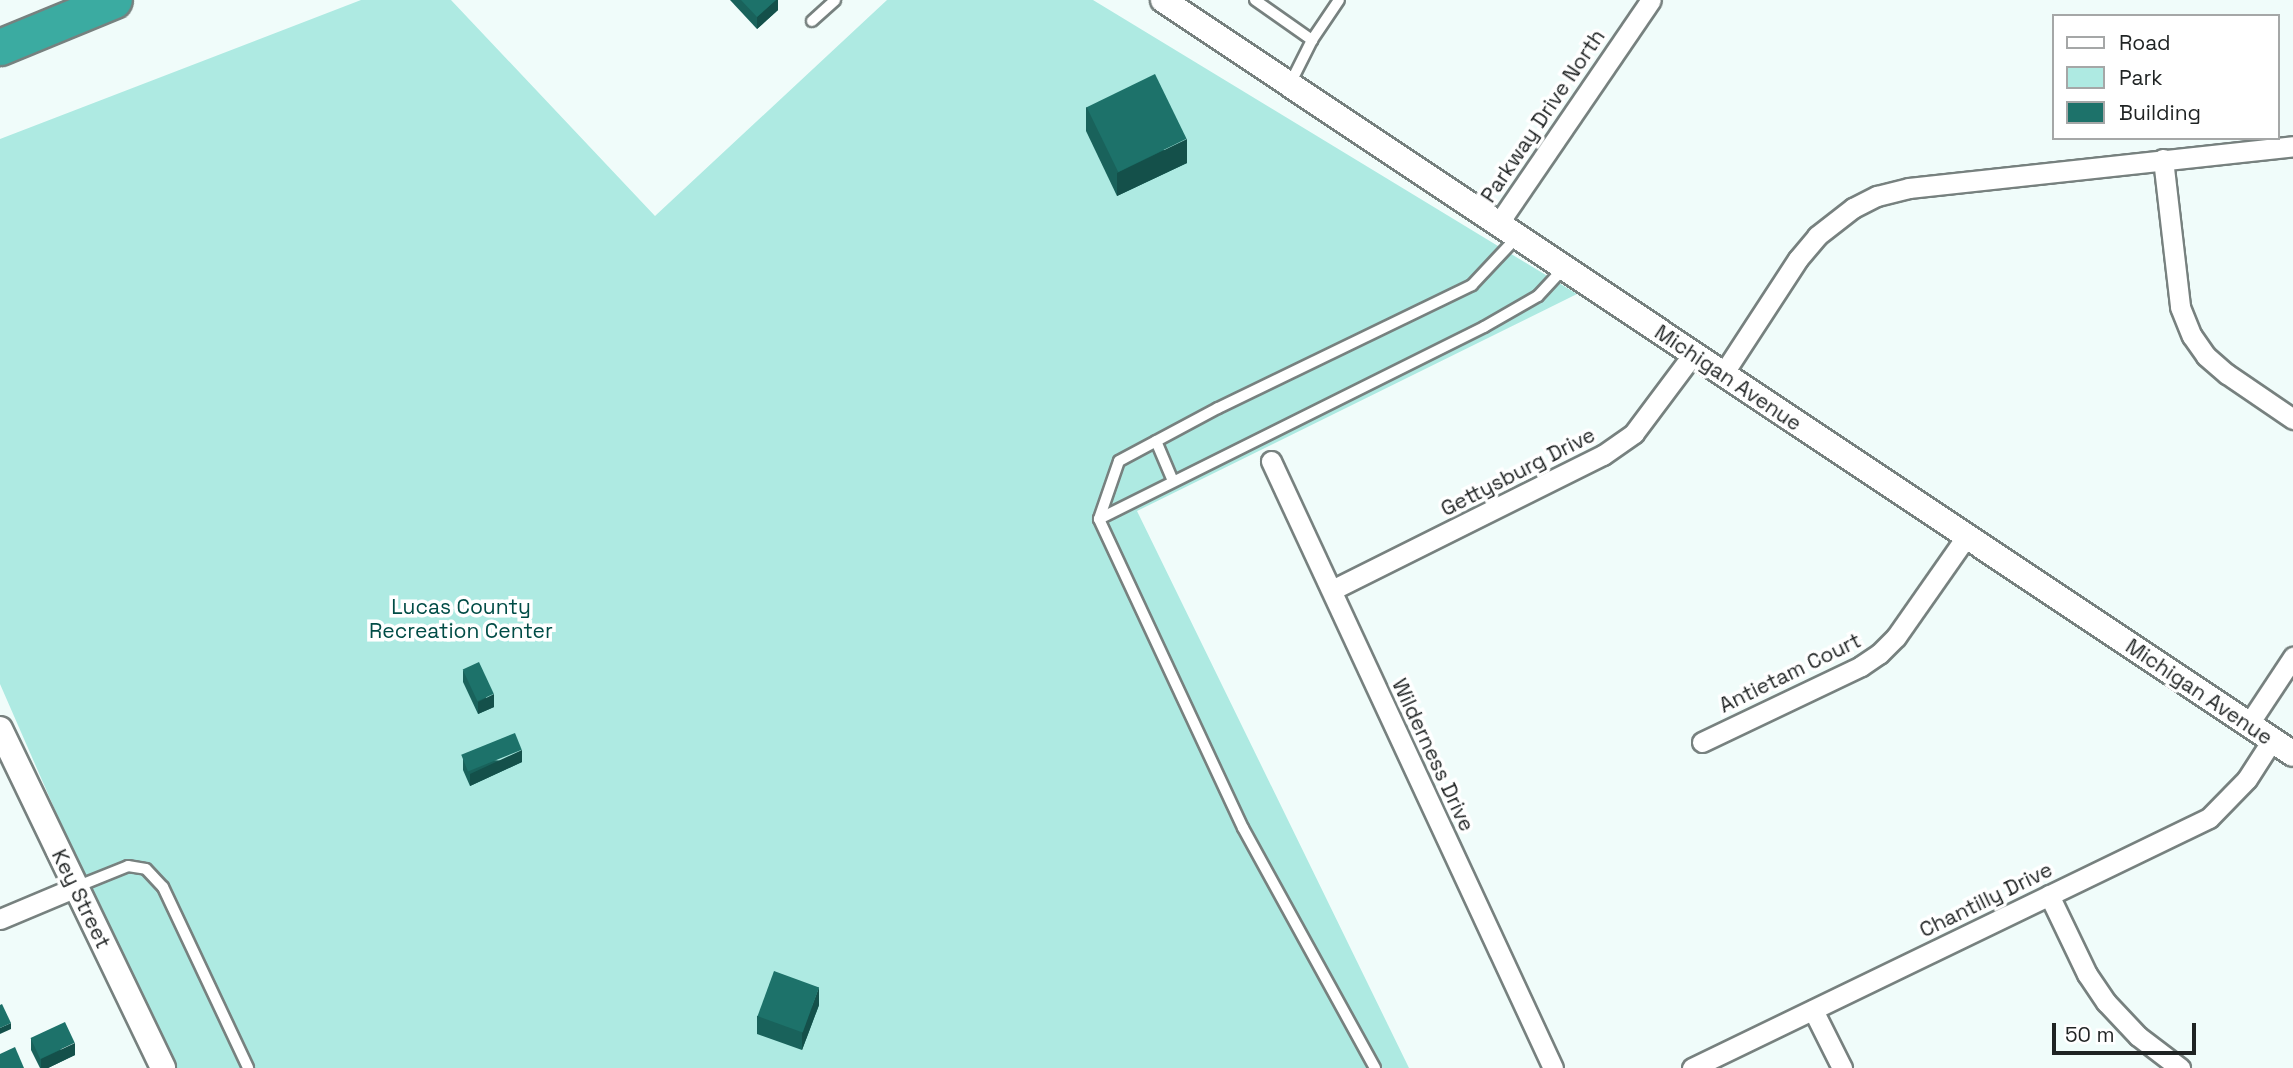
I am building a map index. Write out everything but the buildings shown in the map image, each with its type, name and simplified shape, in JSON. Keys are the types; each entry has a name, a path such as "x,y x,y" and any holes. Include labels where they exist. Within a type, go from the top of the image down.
{"highway":[{"path":"0,47 114,0"}],"street":[{"name":"Michigan Avenue","path":"1163,0 2293,754"},
{"name":"Parkway Drive North","path":"1508,230 1651,0"},
{"path":"1723,374 1798,259 1817,236 1853,208 1877,196 1909,188 2293,146"},
{"path":"2163,159 2180,307 2192,335 2206,356 2227,374 2293,419"},
{"name":"Gettysburg Drive","path":"1332,590 1621,443 1634,433 1693,354"},
{"name":"Wilderness Drive","path":"1271,461 1553,1068"},
{"name":"Antietam Court","path":"1702,742 1861,666 1880,654 1896,637 1966,537"},
{"path":"2248,725 2293,657"},
{"name":"Key Street","path":"0,729 163,1068"},
{"name":"Chantilly Drive","path":"1692,1068 2209,818 2247,779 2272,740"},
{"path":"0,919 76,887"},
{"path":"2049,895 2087,974 2105,1002 2138,1036 2180,1068"},
{"path":"1812,1010 1842,1068"}],"lane":[{"path":"812,21 835,0"},
{"path":"1255,0 1312,40"},
{"path":"1289,85 1312,40 1339,0"},
{"path":"1375,1068 1243,828 1099,519 1119,461 1472,285 1508,230"},
{"path":"1099,519 1484,327 1538,296 1564,268"},
{"path":"1156,441 1173,481"},
{"path":"76,887 128,866 146,869 163,887 248,1068"}],"green space":[{"name":"Lucas County Recreation Center","path":"361,0 451,0 655,216 887,0 1093,0 1577,294 1137,511 1409,1068 174,1068 104,922 0,684 0,139"}]}
